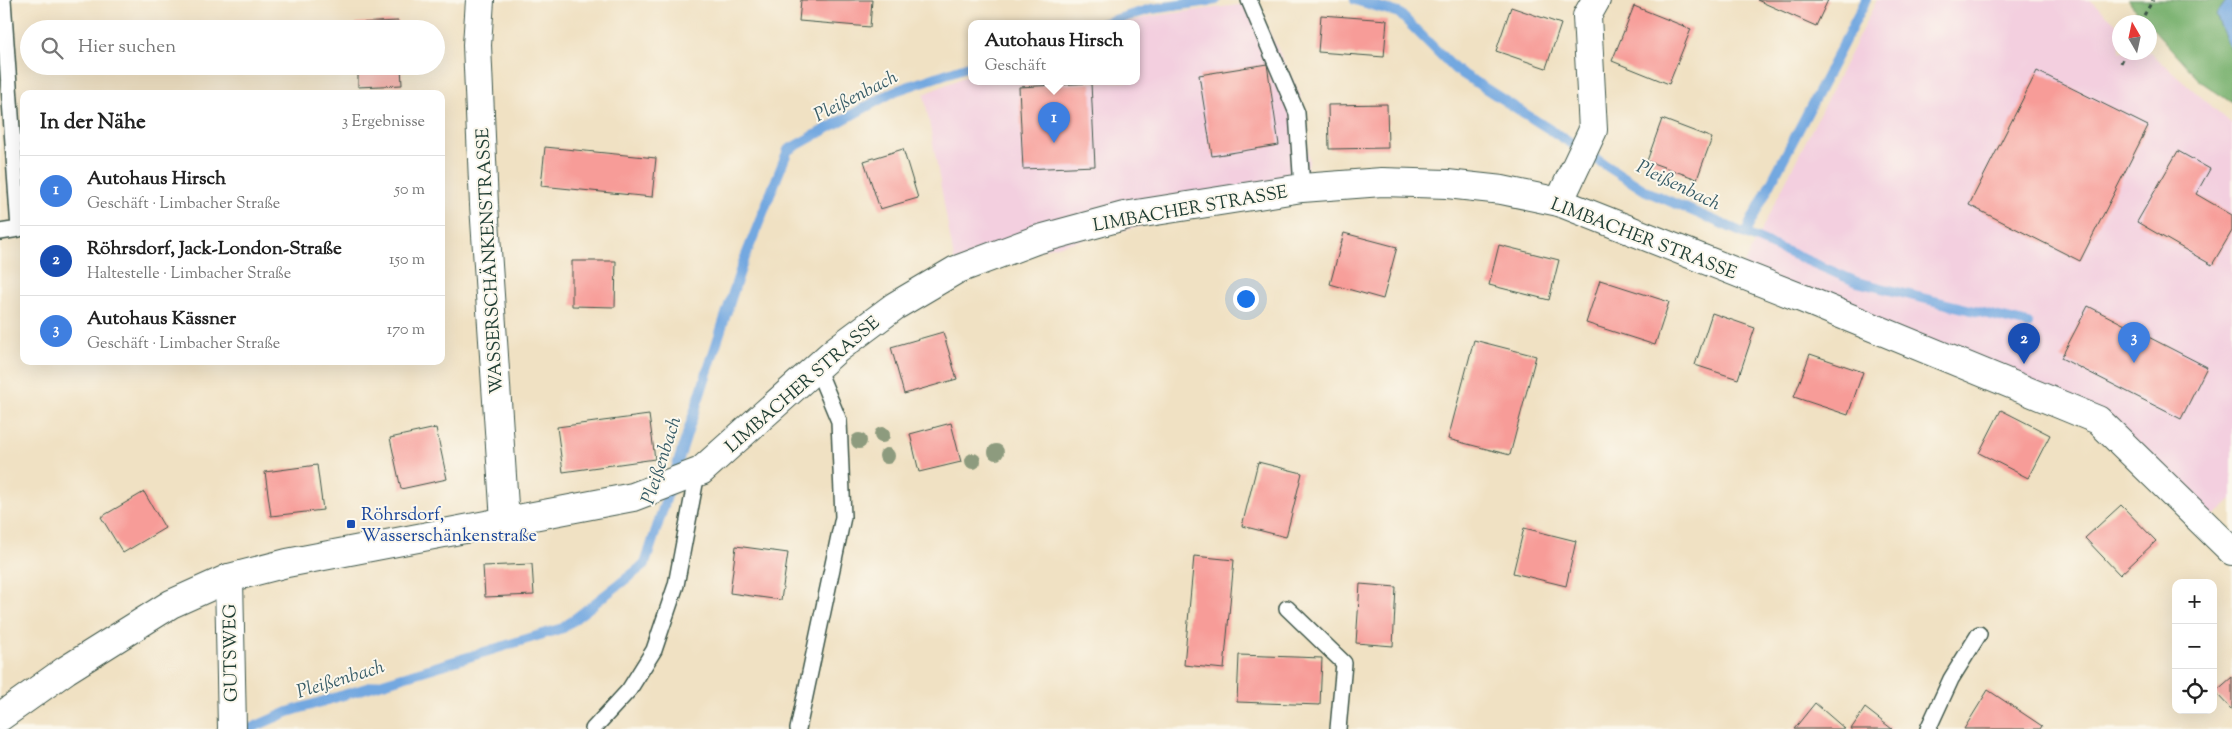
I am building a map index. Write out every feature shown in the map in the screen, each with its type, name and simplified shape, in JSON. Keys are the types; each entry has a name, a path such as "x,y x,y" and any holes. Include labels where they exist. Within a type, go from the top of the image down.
{"street":[{"name":"WASSERSCHÄNKENSTRASSE","path":"480,0 477,45 484,205 505,521"},
{"path":"1559,202 1593,130 1588,16 1596,0"},
{"name":"LIMBACHER STRASSE","path":"0,717 66,670 171,604 229,578 287,563 633,497 699,472 836,350 895,306 956,270 1036,240 1124,216 1302,188 1382,182 1447,184 1502,190 1559,202 1804,298 2098,420 2232,551"},
{"name":"GUTSWEG","path":"229,578 232,729"}],"lane":[{"path":"0,232 19,229 3,0"},
{"path":"1252,5 1297,113 1302,188"},
{"path":"798,729 843,516 839,421 817,368"},
{"path":"593,729 629,690 654,650 676,586 699,472"},
{"path":"1287,608 1344,663 1338,729"},
{"path":"1928,729 1951,679 1979,634"}],"path":[{"path":"2144,15 2153,0"}],"shaded area":[{"path":"1877,0 2090,0 2112,20 2112,60 2157,60 2157,58 2232,124 2232,499 2205,525 2098,420 1739,274"},
{"path":"1255,3 1300,94 1309,161 1302,188 956,270 924,94 968,75 968,85 1140,85 1140,20 1136,20 1151,16"}],"green space":[{"path":"2127,0 2227,0 2216,15 2232,54 2232,103 2200,81 2157,33 2157,15 2141,15"}],"water":[{"path":"2227,0 2232,0 2232,54 2216,15"}],"building":[{"path":"801,0 872,0 870,27 799,21"},
{"path":"1757,0 1828,0 1816,26"},
{"path":"1634,6 1691,29 1669,84 1612,61"},
{"path":"1511,7 1561,24 1546,68 1496,51"},
{"path":"1321,15 1387,20 1384,57 1318,52"},
{"path":"1267,64 1279,145 1212,156 1199,75"},
{"path":"2037,71 2148,126 2080,261 1969,205"},
{"path":"358,75 401,75 402,85 358,87"},
{"path":"1091,85 1095,166 1023,169 1019,87"},
{"path":"1387,104 1388,148 1329,149 1328,105"},
{"path":"1662,119 1712,138 1697,179 1647,161"},
{"path":"545,147 656,158 652,197 541,186"},
{"path":"903,149 918,198 880,209 864,161"},
{"path":"2178,151 2210,169 2196,194 2232,215 2232,231 2212,265 2137,222"},
{"path":"1344,233 1397,247 1383,299 1330,284"},
{"path":"1499,245 1559,260 1549,300 1489,285"},
{"path":"572,261 616,261 615,307 572,306"},
{"path":"1600,280 1669,302 1655,345 1586,323"},
{"path":"2088,306 2207,367 2181,419 2061,358"},
{"path":"1712,313 1755,328 1738,379 1695,365"},
{"path":"943,332 957,379 904,394 891,347"},
{"path":"1474,340 1536,356 1510,455 1448,439"},
{"path":"1810,354 1863,372 1848,415 1794,397"},
{"path":"2001,410 2050,435 2028,478 1979,453"},
{"path":"649,415 655,459 563,472 557,427"},
{"path":"951,423 961,462 919,472 910,434"},
{"path":"436,428 447,479 401,489 390,438"},
{"path":"1258,462 1302,473 1286,537 1242,526"},
{"path":"317,465 323,510 271,516 265,472"},
{"path":"144,492 165,528 123,553 101,517"},
{"path":"2121,505 2156,541 2120,575 2085,538"},
{"path":"1524,528 1576,541 1566,586 1513,573"},
{"path":"736,546 788,553 781,600 730,593"},
{"path":"1194,556 1234,560 1224,669 1184,665"},
{"path":"532,564 534,595 485,597 483,566"},
{"path":"1360,584 1396,587 1393,646 1356,643"},
{"path":"1239,655 1322,658 1320,705 1237,702"},
{"path":"2232,677 2232,710 2217,694 2217,690"},
{"path":"1988,690 2042,726 2040,729 1964,729"},
{"path":"1815,703 1845,729 1794,729"},
{"path":"1865,708 1892,729 1851,729"}],"waterway":[{"name":"Pleißenbach","path":"1114,20 1151,9 1216,0"},
{"name":"Pleißenbach","path":"1355,0 1399,13 1455,69 1646,191 1857,282 2028,324"},
{"path":"1745,233 1866,0"},
{"name":"Pleißenbach","path":"249,729 288,712 563,628 645,564 742,265 788,150 895,91 968,66"}],"place":[{"name":"Autohaus Hirsch","path":"1054,143"},
{"name":"Autohaus Kässner","path":"2134,363"},
{"name":"Röhrsdorf, Jack-London-Straße","path":"2024,364"},
{"name":"Röhrsdorf, Wasserschänkenstraße","path":"351,524"}]}
